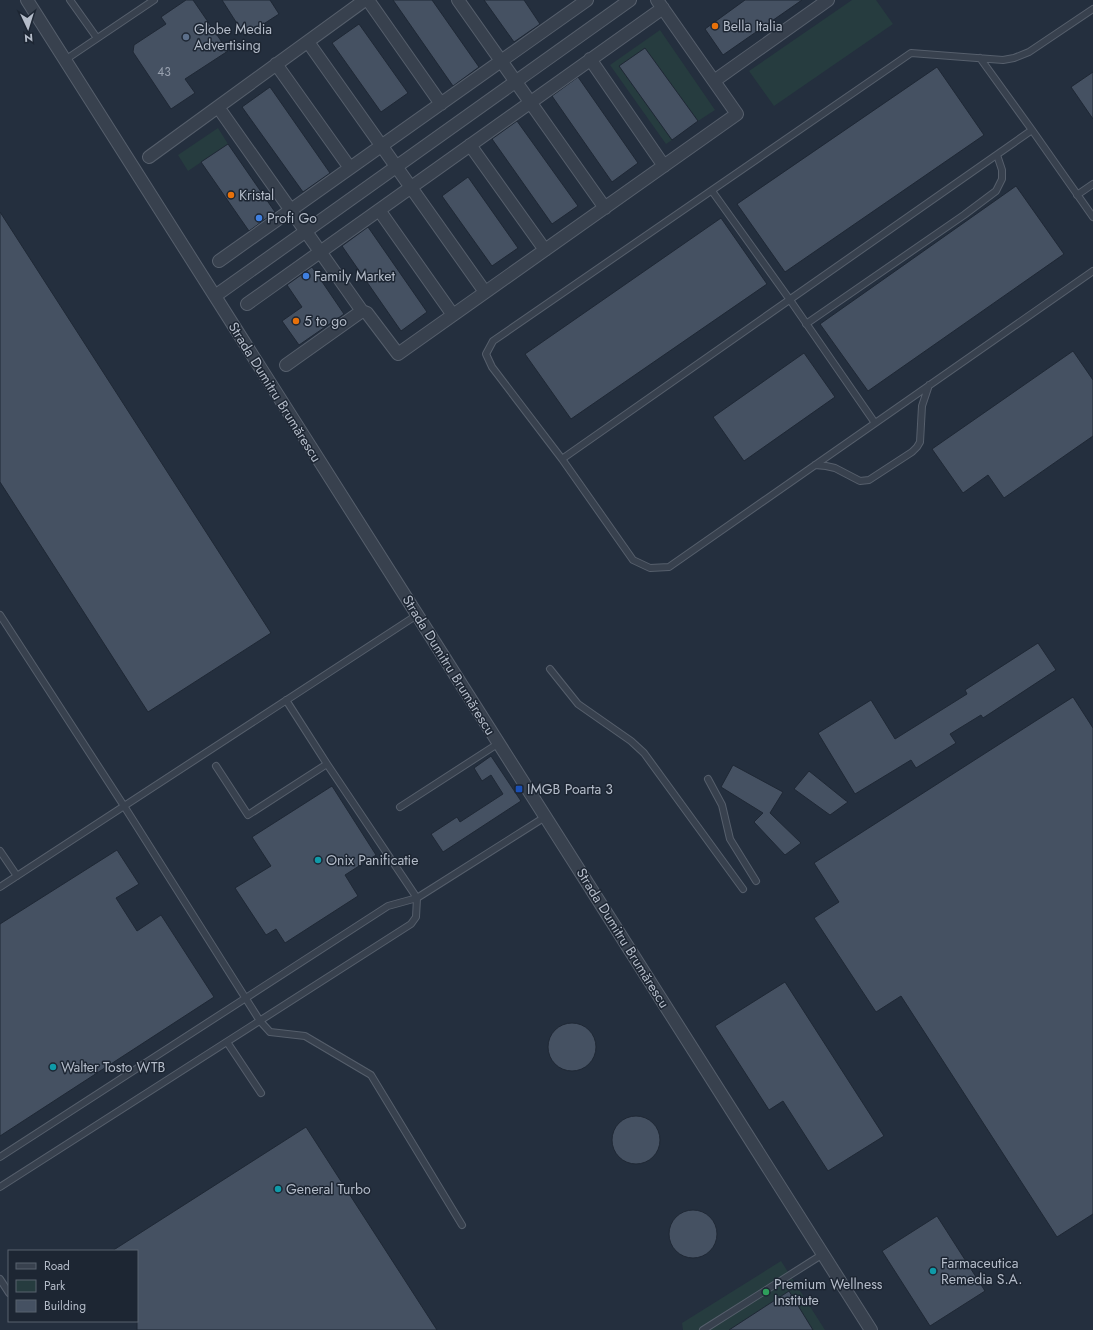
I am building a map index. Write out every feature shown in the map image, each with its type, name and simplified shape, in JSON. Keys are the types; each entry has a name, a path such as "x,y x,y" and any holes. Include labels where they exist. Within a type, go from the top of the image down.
{"street":[{"name":"Strada Dumitru Brumărescu","path":"27,0 871,1330"},
{"path":"149,157 366,0 441,104"},
{"path":"458,0 605,208"},
{"path":"219,261 587,0"},
{"path":"215,296 630,0"},
{"path":"714,81 828,0"},
{"path":"218,107 291,210 305,231 320,252 362,312 367,313 398,354 737,114 660,4 590,60 470,145 379,210 320,252 247,304"},
{"path":"308,42 485,292"},
{"path":"590,60 664,166"},
{"path":"276,64 350,168"},
{"path":"470,145 545,250"},
{"path":"379,210 453,315"},
{"path":"286,365 362,312"}],"lane":[{"path":"70,0 97,38"},
{"path":"65,60 154,0"},
{"path":"1093,9 1029,52 1014,58 1003,60 911,53 493,341 486,354 492,367 562,459 633,560 650,568 669,567 1093,271"},
{"path":"980,58 1093,217"},
{"path":"562,459 1032,130"},
{"path":"806,324 964,215 996,191 1002,179 1002,170 997,155"},
{"path":"1077,195 1093,184"},
{"path":"712,191 875,423"},
{"path":"815,465 830,466 842,471 856,480 865,481 882,472 912,452 920,442 922,406 929,385"},
{"path":"0,615 124,806 260,1021 270,1032 305,1036 371,1075 462,1225"},
{"path":"0,888 417,615"},
{"path":"550,669 578,704 631,741 644,754 743,889"},
{"path":"0,1187 411,924 416,917 417,898 286,700"},
{"path":"400,807 499,743"},
{"path":"216,766 248,815 327,764"},
{"path":"708,780 722,805 730,839 756,881"},
{"path":"0,1156 388,906 417,898 545,817"},
{"path":"0,851 17,876"},
{"path":"227,1042 261,1093"},
{"path":"703,1330 823,1254"},
{"path":"0,1279 8,1291"}],"green space":[{"path":"852,0 876,0 893,24 774,106 749,71"},
{"path":"660,30 715,110 698,121 645,48 619,66 672,140 666,144 610,65"},
{"path":"218,128 228,144 188,171 178,155"},
{"name":"Premium Wellness Institute","path":"781,1261 825,1330 683,1330 682,1323"}],"building":[{"path":"186,0 193,0 228,51 185,79 195,93 171,109 133,52 134,45 166,24 161,17"},
{"path":"222,0 270,0 279,14 245,36"},
{"path":"393,0 432,0 479,67 453,86"},
{"path":"484,0 524,0 540,24 514,42"},
{"path":"745,0 802,0 723,55 705,29"},
{"path":"359,24 408,93 381,112 332,43"},
{"path":"645,48 698,121 672,140 619,66"},
{"path":"937,67 984,135 785,272 737,204"},
{"path":"1093,72 1093,119 1071,87"},
{"path":"578,77 638,163 612,182 552,96"},
{"path":"270,87 330,173 303,192 242,107"},
{"path":"517,121 578,206 552,224 492,139"},
{"path":"228,144 275,212 249,231 201,162"},
{"path":"468,177 518,248 492,266 442,196"},
{"path":"1016,186 1064,254 868,391 820,324"},
{"path":"0,212 271,633 148,712 0,482"},
{"path":"721,218 767,284 571,419 525,354"},
{"path":"368,227 427,312 401,331 342,246"},
{"path":"312,267 344,314 299,345 282,321 302,307 287,285"},
{"path":"1073,351 1093,380 1093,436 1004,498 988,475 963,493 932,449"},
{"path":"804,353 835,397 744,461 713,417"},
{"path":"1038,643 1056,670 983,718 981,715 950,734 956,743 916,768 911,760 855,794 818,733 871,700 895,739 967,694 965,690"},
{"path":"1073,697 1093,728 1093,1214 1057,1237 901,996 876,1012 814,918 839,902 814,863"},
{"path":"491,756 521,801 443,852 431,834 457,817 460,822 503,794 491,775 482,781 474,768"},
{"path":"733,765 783,792 770,813 801,843 785,855 754,822 763,813 721,787"},
{"path":"809,771 848,802 830,815 794,789"},
{"name":"Onix Panificatie","path":"332,786 376,855 345,875 358,896 285,943 276,929 266,935 235,888 271,866 252,837"},
{"name":"Walter Tosto WTB","path":"117,850 139,884 116,898 137,931 161,915 214,997 0,1136 0,924"},
{"path":"785,982 884,1136 828,1171 783,1101 769,1110 715,1026"},
{"path":"567,1023 577,1023 589,1030 596,1042 596,1052 589,1064 577,1071 567,1071 559,1067 552,1060 548,1052 548,1042 552,1034 559,1027"},
{"path":"631,1116 641,1116 653,1123 660,1135 660,1145 653,1157 641,1164 631,1164 623,1160 616,1153 612,1145 612,1135 616,1127 623,1120"},
{"name":"General Turbo","path":"306,1127 437,1330 137,1330 138,1250 114,1250"},
{"path":"688,1210 698,1210 710,1217 717,1229 717,1239 710,1251 698,1258 688,1258 680,1254 673,1247 669,1239 669,1229 673,1221 680,1214"},
{"name":"Farmaceutica Remedia S.A.","path":"937,1216 985,1291 930,1326 882,1251"},
{"path":"789,1291 813,1330 729,1330"}],"place":[{"name":"Bella Italia","path":"715,26"},
{"name":"Globe Media Advertising","path":"186,37"},
{"name":"Kristal","path":"231,195"},
{"name":"Profi Go","path":"259,218"},
{"name":"Family Market","path":"306,276"},
{"name":"5 to go","path":"296,321"},
{"name":"IMGB Poarta 3","path":"519,789"},
{"name":"Onix Panificatie","path":"318,860"},
{"name":"Walter Tosto WTB","path":"53,1067"},
{"name":"General Turbo","path":"278,1189"},
{"name":"Farmaceutica Remedia S.A.","path":"933,1271"},
{"name":"Premium Wellness Institute","path":"766,1292"}]}
